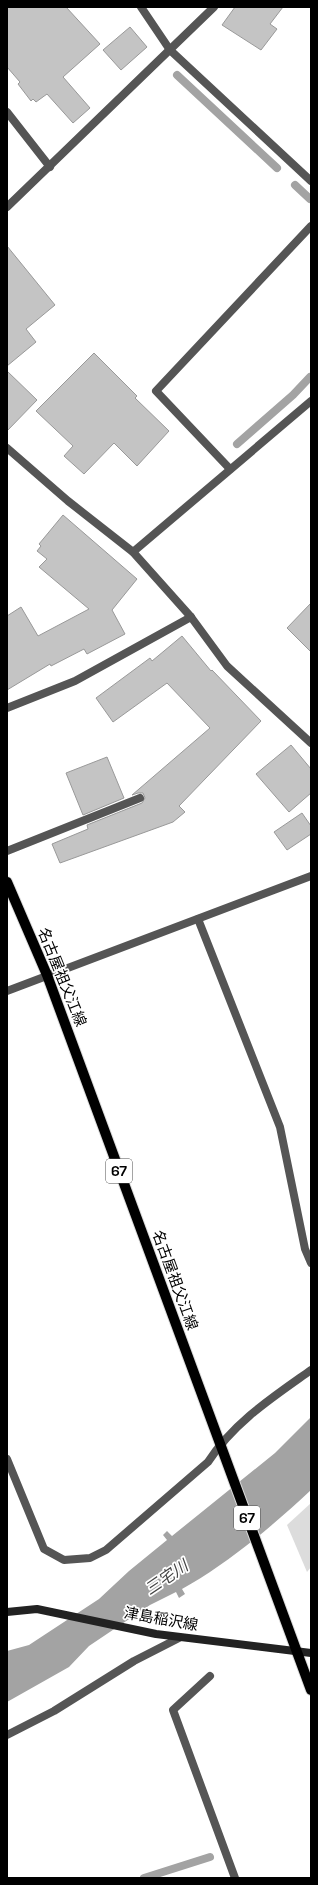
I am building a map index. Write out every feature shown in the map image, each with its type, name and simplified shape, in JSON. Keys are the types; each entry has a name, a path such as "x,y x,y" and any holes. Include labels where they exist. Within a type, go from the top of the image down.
{"main road":[{"name":"名古屋祖父江線","path":"7,882 47,975 311,1690"},
{"name":"津島稲沢線","path":"7,1612 37,1609 179,1638 296,1652 311,1652"}],"street":[{"path":"141,7 170,50 311,181"},
{"path":"7,207 214,7"},
{"path":"7,112 50,166"},
{"path":"230,470 156,391 311,226"},
{"path":"133,552 311,401"},
{"path":"7,448 68,501 133,552 191,617 227,666 311,743"},
{"path":"7,708 74,681 191,617"},
{"path":"7,851 140,798"},
{"path":"7,991 311,876"},
{"path":"198,919 280,1127 305,1249 311,1263"},
{"path":"7,1459 44,1549 64,1560 90,1558 106,1550 208,1462 219,1444 249,1415 311,1370"},
{"path":"7,1735 54,1711 134,1661 179,1638"},
{"path":"210,1676 173,1710 235,1878"}],"shaded area":[{"path":"311,1503 311,1567 307,1572 287,1525"}],"water":[{"name":"三宅川","path":"311,1417 311,1490 250,1543 216,1568 182,1589 185,1594 179,1598 176,1592 150,1605 89,1646 69,1667 7,1702 7,1651 29,1645 99,1599 129,1571 167,1540 163,1535 167,1531 172,1536 275,1453"}],"building":[{"path":"7,7 66,7 100,44 63,77 90,108 73,123 47,94 36,102 33,99 31,101 18,84 20,82 7,67"},
{"path":"235,7 283,7 270,24 277,29 261,50 222,25"},
{"path":"130,27 147,47 121,70 103,50"},
{"path":"7,246 55,305 26,329 36,342 7,366"},
{"path":"94,353 137,396 135,398 169,431 137,466 114,443 84,474 64,456 73,446 36,411"},
{"path":"7,371 37,400 7,431"},
{"path":"63,515 137,579 112,610 125,634 87,654 84,649 51,666 50,664 7,690 7,616 21,607 38,636 89,609 39,567 47,559 37,551 41,546 39,544"},
{"path":"311,603 311,652 287,628"},
{"path":"182,636 211,671 212,670 261,721 179,806 185,812 173,822 60,863 52,844 88,829 87,825 142,803 145,798 143,793 132,795 210,728 167,683 113,722 96,698 150,658 152,661"},
{"path":"291,745 311,769 311,793 289,812 256,774"},
{"path":"107,757 124,798 83,815 66,773"},
{"path":"302,813 311,826 311,834 287,850 274,832"}],"waterway":[{"path":"177,75 277,168"},
{"path":"295,185 310,199"},
{"path":"237,444 293,395 310,377"},
{"path":"144,1878 210,1857"}]}
